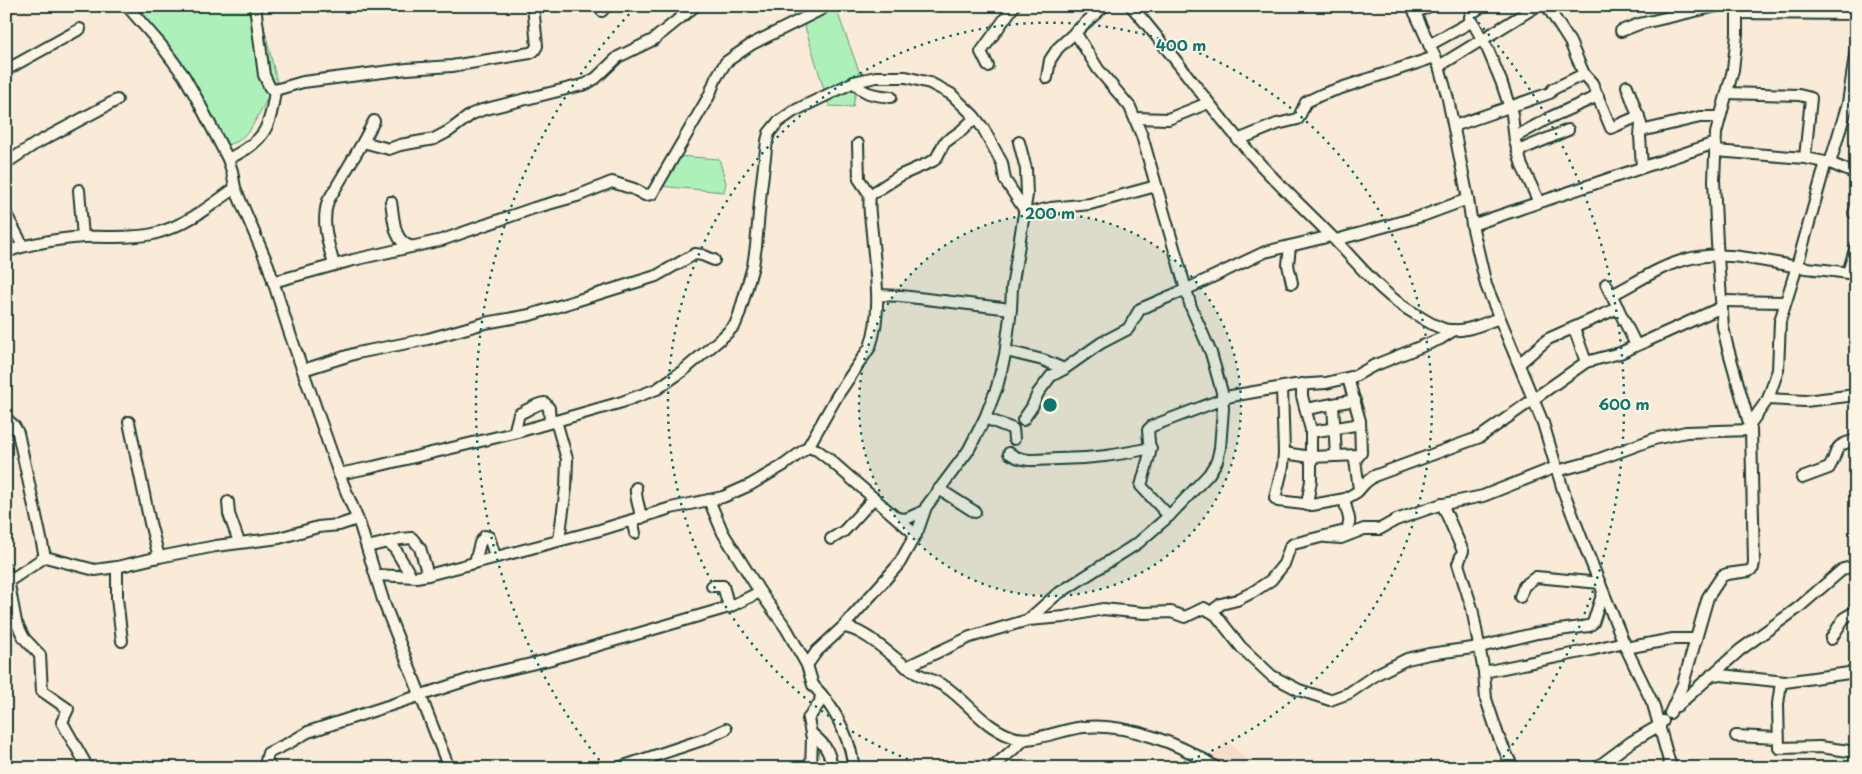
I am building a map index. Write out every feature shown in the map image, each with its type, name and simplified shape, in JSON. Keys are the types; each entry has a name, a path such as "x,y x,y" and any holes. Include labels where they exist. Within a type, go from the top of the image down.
{"street":[{"path":"255,6 264,76 270,88 275,90 303,82 407,69 452,66 530,53 537,46 533,6"},
{"path":"363,142 389,149 400,144 434,139 449,131 465,118 482,110 586,84 596,78 618,57 654,40 694,6"},
{"path":"988,66 981,52 1014,6"},
{"path":"1047,78 1048,67 1054,53 1104,6"},
{"path":"1130,6 1184,70 1238,140 1267,172 1302,205 1371,280 1396,302 1438,327 1454,330 1469,328 1499,318"},
{"path":"1429,6 1413,10 1437,62 1454,126 1472,225 1486,285 1535,400 1557,469 1601,587 1625,645 1654,704 1671,768"},
{"path":"1482,6 1471,14 1470,17 1498,71 1510,107 1518,151 1527,177 1539,202"},
{"path":"1238,140 1267,128 1298,119 1306,102 1323,94 1437,62 1482,40 1537,6"},
{"path":"1547,6 1570,42 1584,74 1590,80 1611,128 1639,116"},
{"path":"1621,31 1639,24 1717,6"},
{"path":"129,7 184,76 228,159 236,188 263,250 339,474 367,547 384,603 449,768"},
{"path":"273,282 410,246 442,240 534,208 577,196 612,182 634,188 644,195 652,194 709,96 716,78 726,62 752,44 822,9"},
{"path":"1670,713 1683,684 1708,597 1719,580 1727,574 1749,571 1754,565 1750,427 1726,345 1723,327 1714,180 1715,147 1720,117 1735,56 1737,9 1827,10 1856,14"},
{"path":"1429,45 1472,22"},
{"path":"6,70 80,28"},
{"path":"1028,620 1056,595 1138,543 1169,516 1209,474 1217,460 1220,448 1222,399 1211,353 1191,307 1146,148 1130,107 1098,69 1075,32"},
{"path":"1750,427 1768,399 1778,370 1780,321 1828,162 1848,103 1856,49"},
{"path":"1454,126 1550,93 1553,89 1584,74"},
{"path":"339,474 514,433 622,402 657,389 684,370 730,330 740,316 753,266 766,141 770,133 778,122 794,111 854,82 888,76 906,77 921,80 952,94 976,118 983,128 1000,158 1005,180 1024,211"},
{"path":"854,82 868,94 891,97"},
{"path":"1627,86 1639,116 1642,167"},
{"path":"228,159 246,151 261,136 269,124 275,90"},
{"path":"1727,93 1799,95 1811,98 1805,158"},
{"path":"1515,137 1598,96"},
{"path":"6,163 35,144 117,100"},
{"path":"1135,118 1168,119 1208,103"},
{"path":"1641,131 1700,117 1720,117"},
{"path":"870,194 894,179 938,157 944,142 976,118"},
{"path":"334,265 325,228 324,211 374,121"},
{"path":"1518,151 1568,130"},
{"path":"807,664 823,644 843,627 898,564 916,535 924,511 968,450 985,418 997,387 1006,351 1012,288 1024,211 1027,180 1019,142"},
{"path":"376,575 428,575 671,508 733,493 784,465 808,447 836,396 870,347 876,326 878,295 874,266 870,194 859,179 858,144"},
{"path":"1472,225 1642,167 1715,147 1828,162 1856,174"},
{"path":"1024,211 1090,204 1156,186"},
{"path":"6,252 24,246 84,237 136,236 166,230 202,213 236,188"},
{"path":"79,190 84,237"},
{"path":"1023,420 1046,381 1051,376 1064,369 1101,342 1128,328 1140,309 1187,290 1265,252 1333,238 1422,216 1468,199"},
{"path":"391,251 396,234 392,202"},
{"path":"6,214 24,246"},
{"path":"396,234 401,242 410,246"},
{"path":"1290,246 1288,265 1292,283"},
{"path":"1612,296 1667,266 1694,257 1718,255 1768,260 1852,274 1856,246"},
{"path":"304,370 357,353 428,340 485,323 530,315 656,276 695,254 714,260"},
{"path":"1606,284 1636,345"},
{"path":"878,295 1011,309"},
{"path":"1282,388 1284,453 1275,498 1278,501 1307,505 1328,503 1345,498 1359,490 1374,476 1480,437 1535,400 1586,362 1613,355 1722,304 1785,302"},
{"path":"1520,363 1548,339 1618,308"},
{"path":"1574,328 1586,362"},
{"path":"1169,516 1141,486 1151,448 1148,430 1152,426 1222,399 1302,384 1314,385 1348,378 1440,339 1454,330"},
{"path":"1006,351 1043,360 1064,369"},
{"path":"1348,378 1360,421 1361,453 1354,460 1359,490"},
{"path":"1302,384 1312,432 1311,480 1307,505"},
{"path":"1768,399 1805,401 1856,395"},
{"path":"1306,409 1355,400"},
{"path":"514,433 519,414 530,410 539,403 545,402 567,459 566,488 559,540"},
{"path":"1333,404 1336,428 1336,456"},
{"path":"6,418 18,433 46,556"},
{"path":"985,418 1013,429 1014,439"},
{"path":"1312,432 1355,425 1360,421"},
{"path":"129,422 159,557"},
{"path":"1326,537 1341,538 1364,529 1380,529 1396,520 1442,504 1483,496 1557,469 1594,461 1654,440 1686,432 1750,427"},
{"path":"1802,478 1829,468 1837,448 1845,443 1856,440"},
{"path":"808,447 821,453 916,535"},
{"path":"1009,453 1026,460 1076,460 1128,454 1151,448"},
{"path":"1284,453 1311,457 1359,455"},
{"path":"635,533 636,519 640,507 636,498 636,488"},
{"path":"939,489 974,512"},
{"path":"831,539 844,531 874,498"},
{"path":"1212,611 1221,604 1237,600 1253,592 1271,580 1286,560 1290,547 1293,544 1339,534 1348,528 1350,521 1345,506 1345,498"},
{"path":"709,500 719,526 760,592 786,628 807,664 812,685 834,715 850,746 853,768"},
{"path":"228,502 229,514 239,542"},
{"path":"1442,504 1463,551 1458,564 1471,600 1489,711 1513,768"},
{"path":"897,518 906,519 924,511"},
{"path":"8,582 46,556 96,570 239,542 279,538 318,527 339,525 357,519"},
{"path":"475,562 480,543 485,536 489,537 495,556"},
{"path":"367,547 409,537 415,540 423,555 428,575"},
{"path":"387,542 395,550 411,576"},
{"path":"1596,768 1631,742 1660,725 1670,713 1740,650 1798,608 1843,569 1856,566"},
{"path":"117,567 116,598 122,641"},
{"path":"6,569 13,610 20,633 40,655 42,691 68,709 62,722 88,768"},
{"path":"1520,597 1524,586 1536,577 1601,587"},
{"path":"712,586 723,586 729,607"},
{"path":"906,667 970,637 1028,620 1064,617 1103,610 1144,613 1171,612 1185,617 1204,608 1212,611 1219,618 1241,647 1272,676 1298,690 1330,700 1354,690 1377,674 1401,661 1429,654 1480,647 1537,633 1589,626 1593,623 1601,587"},
{"path":"271,768 266,761 268,752 289,744 303,734 480,676 548,660 729,607 760,592"},
{"path":"1831,639 1844,618 1856,611"},
{"path":"843,627 855,630 906,667 948,688 986,724 1010,736 1024,740"},
{"path":"1484,672 1596,649 1673,639 1696,639"},
{"path":"1712,674 1781,682 1856,672"},
{"path":"1781,682 1778,704 1778,738 1780,749 1820,747 1856,752"},
{"path":"811,768 813,757 809,717 820,702 820,694"},
{"path":"992,768 1024,740 1082,727 1117,728 1138,732 1206,760 1217,768"},
{"path":"618,768 697,742 726,730"},
{"path":"812,734 822,742 828,751 831,763 828,768"},
{"path":"1736,736 1778,738"}],"shaded area":[{"path":"1225,739 1249,762 1242,768 1221,768 1210,761"}],"green space":[{"path":"133,6 259,6 277,82 250,130 237,142 223,146 176,54"},
{"path":"800,6 835,6 859,71 853,107 829,106"},
{"path":"677,156 719,159 726,183 724,192 659,186"}]}
